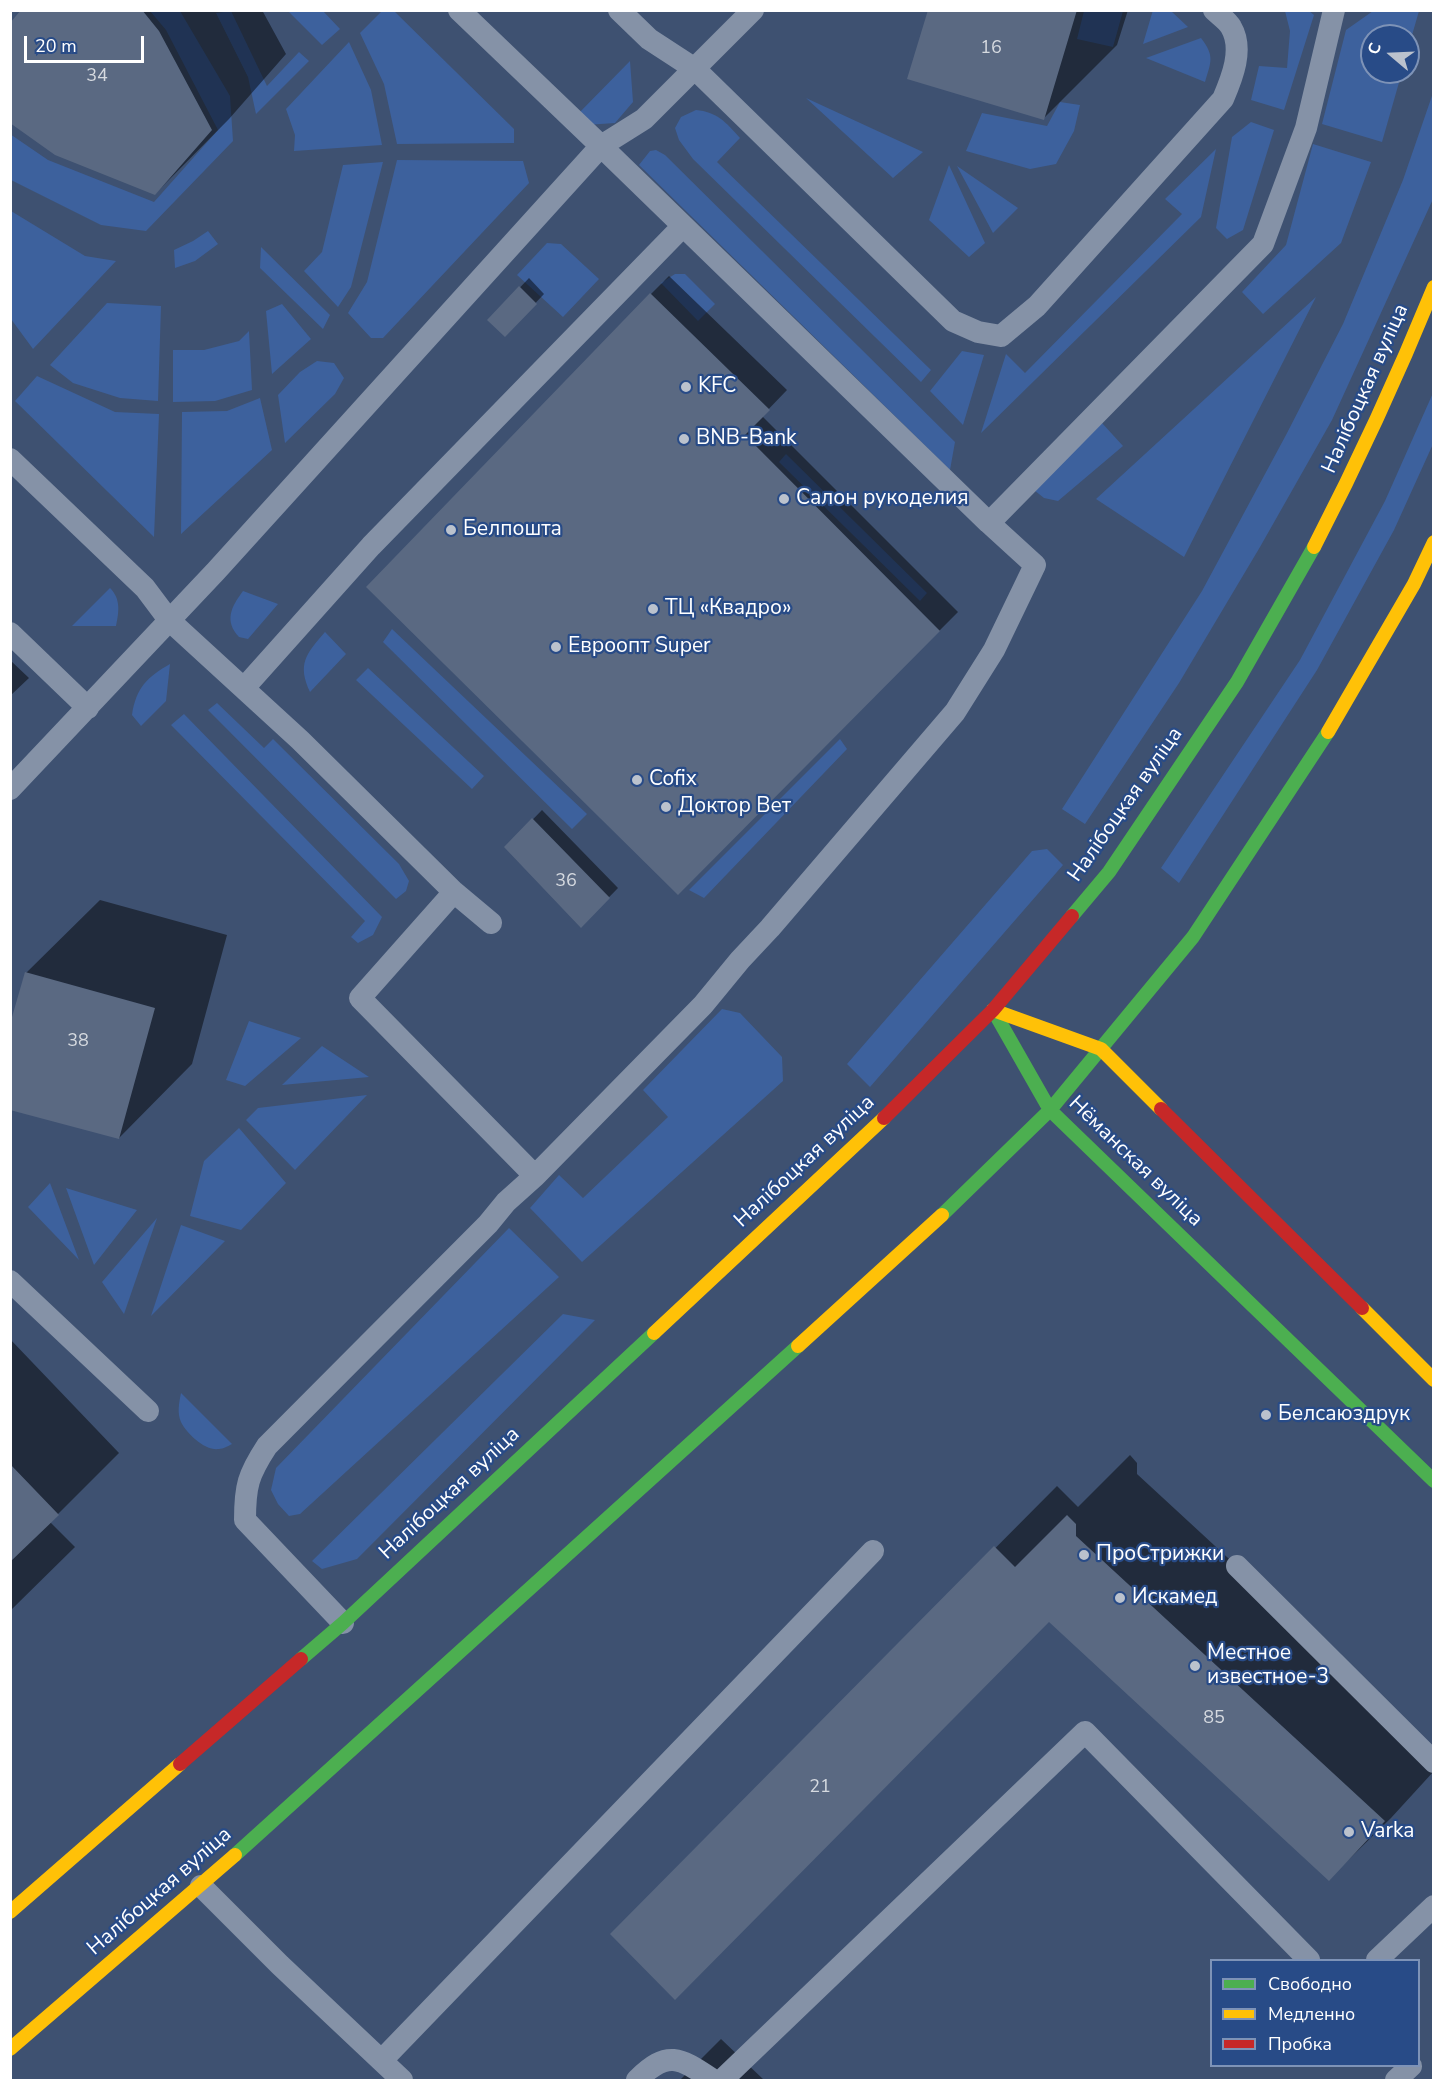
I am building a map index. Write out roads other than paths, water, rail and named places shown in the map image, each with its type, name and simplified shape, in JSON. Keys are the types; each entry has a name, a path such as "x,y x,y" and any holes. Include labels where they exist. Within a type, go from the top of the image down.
{"main road":[{"name":"Налібоцкая вуліца","path":"10,1912 343,1623 877,1125 993,1010 1108,872 1237,682 1296,581 1351,476 1407,353 1434,287"},
{"name":"Налібоцкая вуліца","path":"10,2049 201,1886 952,1206 1050,1110 1193,937 1326,735 1414,584 1434,542"},
{"path":"993,1010 1101,1049 1434,1380"},
{"name":"Нёманская вуліца","path":"993,1010 1050,1110 1434,1481"}],"lane":[{"path":"343,1623 245,1520 245,1491 255,1464 267,1446 703,1005 955,712 994,650 1035,565 459,10"},
{"path":"619,10 649,39 695,69 953,321 978,333 1001,336 1037,306 1223,99 1230,82 1238,49 1231,26 1214,10"},
{"path":"10,789 216,571 601,146 644,119 753,10"},
{"path":"989,523 1263,244 1306,128 1334,10"},
{"path":"244,688 371,546 683,226"},
{"path":"10,459 145,588 170,620 300,740 454,892 491,923"},
{"path":"10,633 88,708"},
{"path":"454,892 360,998 535,1176"},
{"path":"10,1281 148,1411"},
{"path":"382,2060 873,1551"},
{"path":"1237,1566 1434,1761"},
{"path":"722,2080 1085,1732 1308,1959"},
{"path":"201,1886 280,1965 402,2080"},
{"path":"1378,1959 1434,1906"},
{"path":"637,2080 652,2066 670,2059 691,2065 713,2080"},
{"path":"1395,2080 1410,2067"}],"place":[{"name":"KFC","path":"686,387"},
{"name":"BNB-Bank","path":"684,439"},
{"name":"Салон рукоделия","path":"784,499"},
{"name":"Белпошта","path":"451,530"},
{"name":"ТЦ «Квадро»","path":"653,609"},
{"name":"Евроопт Super","path":"556,647"},
{"name":"Cofix","path":"637,780"},
{"name":"Доктор Вет","path":"666,807"},
{"name":"Белсаюздрук","path":"1266,1415"},
{"name":"ПроСтрижки","path":"1084,1555"},
{"name":"Искамед","path":"1120,1598"},
{"name":"Местное известное-3","path":"1195,1666"},
{"name":"Varka","path":"1349,1832"}]}
